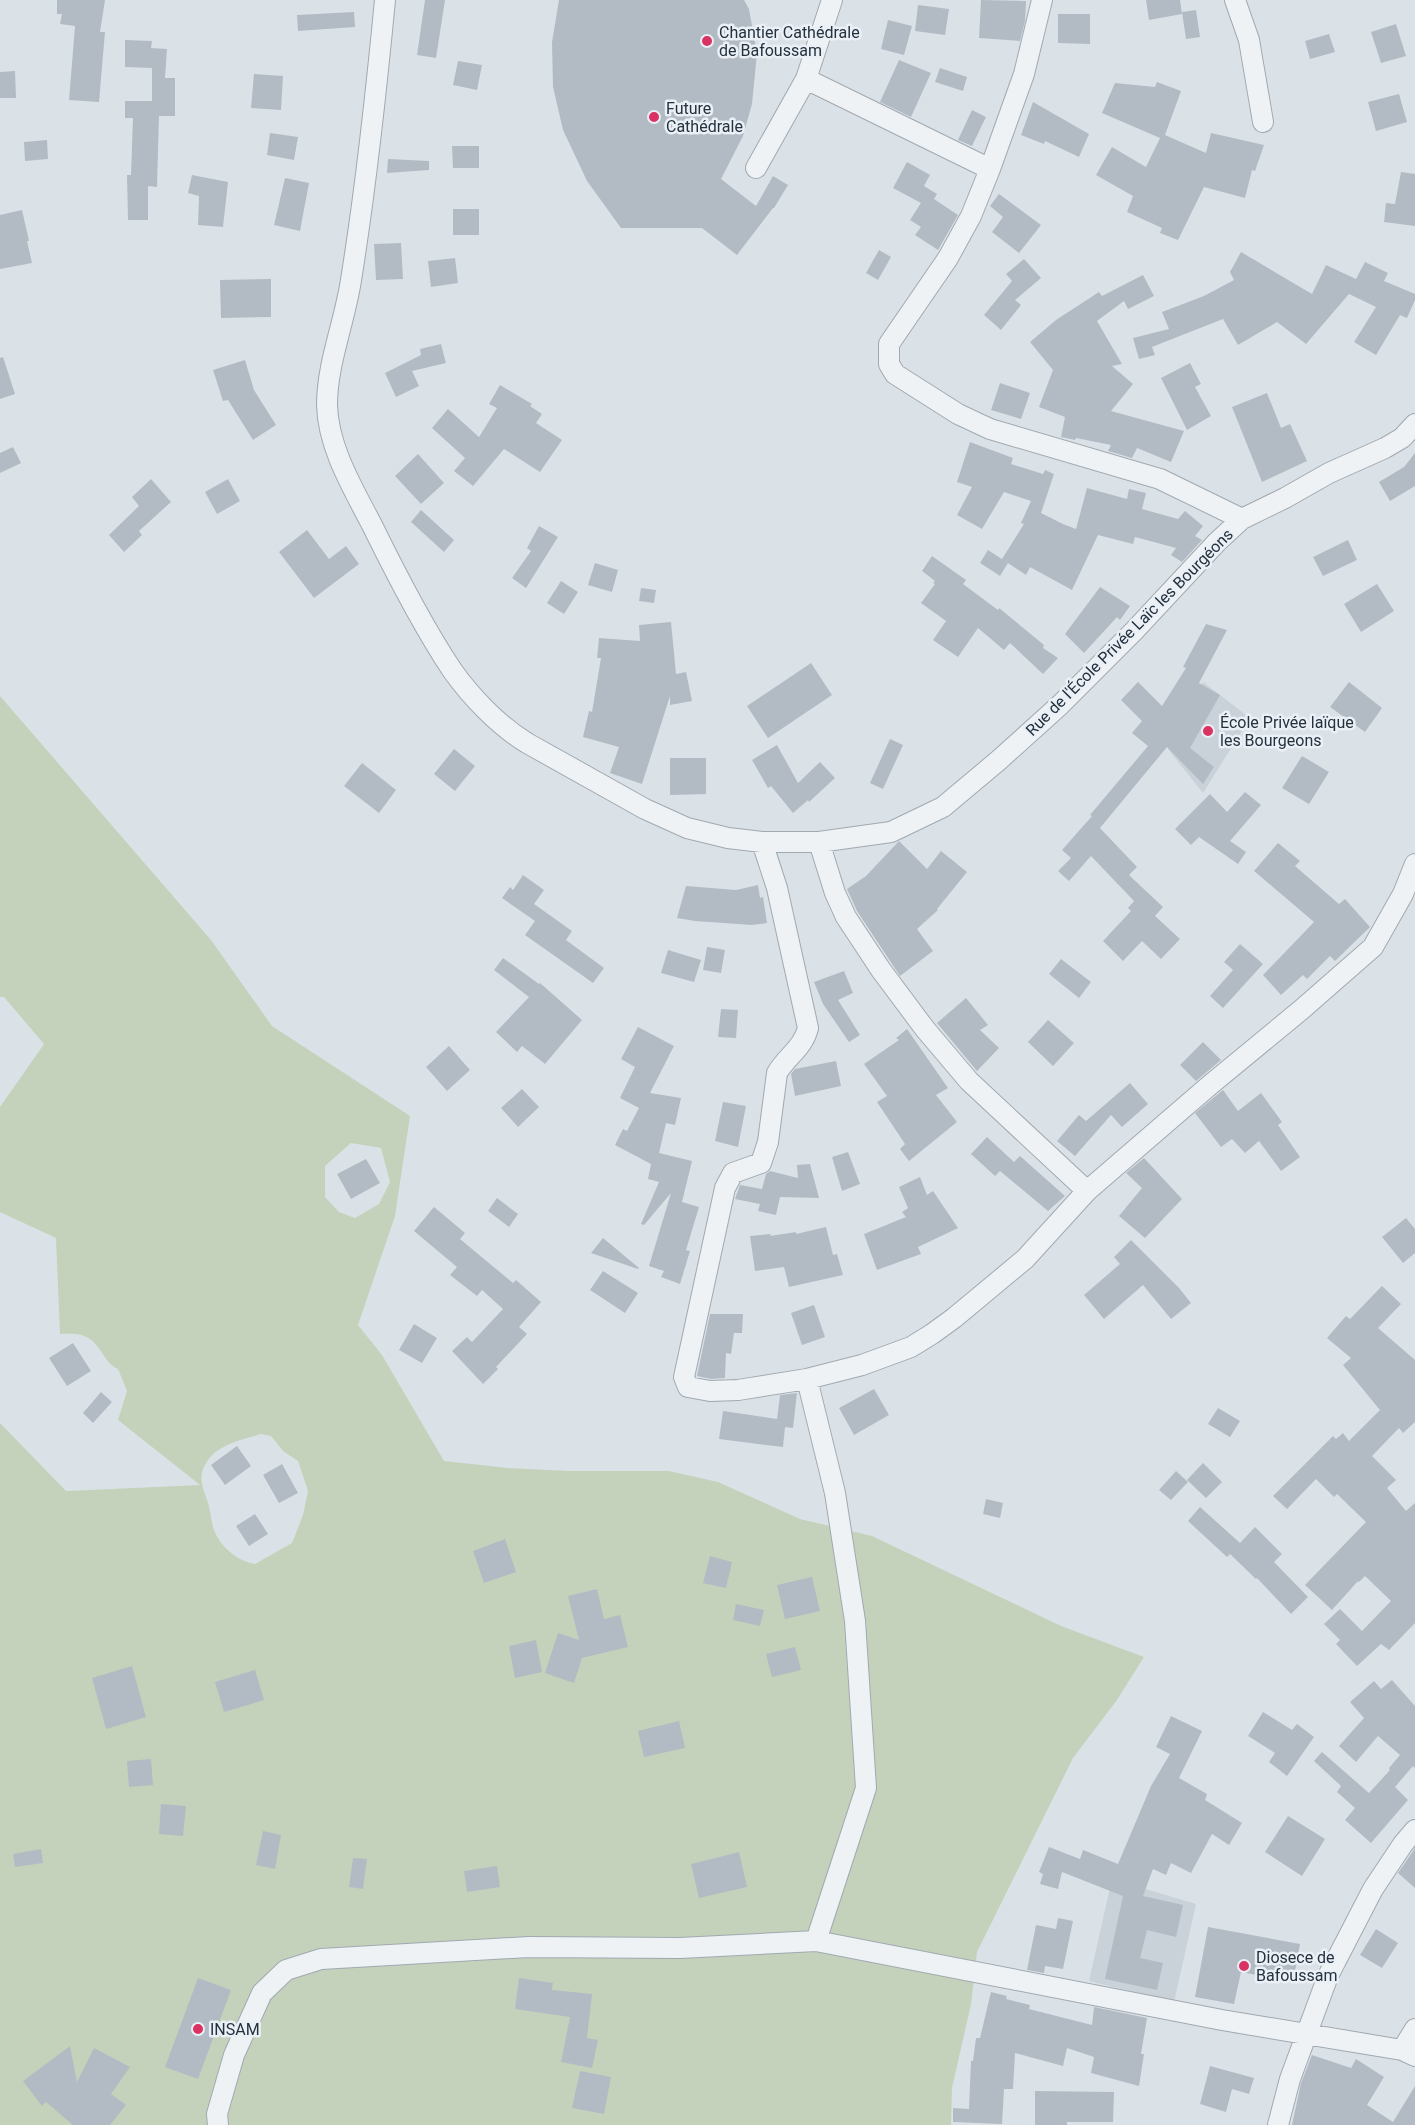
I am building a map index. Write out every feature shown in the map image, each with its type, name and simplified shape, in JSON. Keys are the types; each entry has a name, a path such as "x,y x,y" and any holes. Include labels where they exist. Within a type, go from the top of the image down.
{"street":[{"name":"Rue de l'École Privée Laïc les Bourgéons","path":"385,0 365,189 350,287 330,374 327,404 329,423 341,462 389,561 453,672 489,712 508,732 590,780 687,828 729,838 762,842 819,842 891,832 943,807 1060,705 1242,519 1329,473 1385,448 1402,438 1415,424"},
{"path":"756,168 806,79 832,0"},
{"path":"1042,0 1024,74 971,216 948,258 889,345 889,364 895,374 968,420 990,429 1160,479 1242,519"},
{"path":"1235,0 1249,40 1263,122"},
{"path":"806,79 990,169"},
{"path":"762,842 777,888 808,1028 803,1043 777,1072 768,1142 761,1163 733,1173 725,1188 684,1377 688,1387 710,1391 738,1390 807,1379 862,1365 911,1347 954,1318 1025,1259 1087,1191 1373,947 1403,894 1415,864"},
{"path":"819,842 835,893 846,917 881,970 925,1029 969,1082 1087,1191"},
{"path":"807,1379 835,1492 855,1621 866,1788 816,1941"},
{"path":"1278,2125 1290,2079 1328,1976 1373,1889 1415,1830"},
{"path":"218,2125 217,2114 234,2055 262,1993 286,1970 321,1959 529,1947 680,1948 816,1941 1222,2020 1409,2053 1415,2029"}],"shaded area":[{"name":"École Privée laïque les Bourgeons","path":"1203,682 1250,718 1203,793 1168,749 1167,744"},
{"path":"1112,1879 1196,1904 1174,2002 1089,1981"}],"green space":[{"path":"0,696 211,940 272,1026 410,1116 395,1216 358,1325 382,1355 444,1461 508,1468 569,1471 669,1471 718,1482 800,1519 872,1536 1061,1626 1144,1657 1117,1700 1073,1758 977,1952 971,2004 952,2088 951,2125 0,2125 0,1423 66,1491 200,1485 118,1420 127,1391 118,1369 109,1362 94,1343 81,1335 60,1334 56,1238 0,1212 0,1107 44,1044 4,997 0,997","holes":["351,1143 381,1148 390,1182 379,1204 355,1218 339,1212 325,1197 325,1166","261,1434 271,1436 283,1451 298,1461 308,1491 303,1515 292,1543 255,1564 231,1553 217,1537 201,1477 204,1466 213,1454 232,1443"]}],"building":[{"path":"57,0 105,0 100,32 105,32 99,102 69,100 75,26 60,24 62,14 57,14"},
{"path":"425,0 445,0 436,58 417,55"},
{"name":"Future Cathédrale","path":"559,0 744,0 749,9 757,53 752,104 743,136 721,179 756,206 773,176 788,185 774,208 737,255 702,228 621,228 587,181 563,130 553,87 552,42"},
{"path":"981,0 1026,1 1025,21 1020,41 979,38"},
{"path":"1146,0 1180,0 1182,14 1149,20"},
{"path":"918,5 949,9 945,35 915,31"},
{"path":"1196,10 1200,37 1186,39 1182,12"},
{"path":"354,12 355,27 298,31 297,15"},
{"path":"1058,14 1090,14 1090,44 1058,43"},
{"path":"888,20 912,26 904,55 881,49"},
{"path":"1396,24 1406,56 1381,63 1371,32"},
{"path":"1329,34 1335,52 1310,59 1305,41"},
{"path":"125,40 152,41 151,48 167,49 165,78 175,78 175,116 159,116 157,187 148,186 148,220 128,220 127,175 131,175 133,118 125,118 125,101 152,101 152,68 125,67"},
{"path":"899,60 931,73 911,117 880,102"},
{"path":"458,61 482,65 477,90 453,85"},
{"path":"940,68 967,77 963,91 935,82"},
{"path":"15,71 16,98 0,98 0,72"},
{"path":"254,74 283,76 281,110 251,108"},
{"path":"1157,82 1181,91 1165,135 1206,153 1211,133 1264,145 1255,171 1252,170 1245,198 1204,187 1178,240 1160,233 1162,228 1127,212 1133,196 1096,175 1112,147 1146,167 1160,138 1102,113 1115,83 1155,87"},
{"path":"1399,94 1407,122 1376,131 1368,102"},
{"path":"1033,102 1089,134 1079,157 1045,141 1044,144 1021,135"},
{"path":"972,110 986,117 972,146 958,140"},
{"path":"270,133 298,137 294,160 267,155"},
{"path":"47,140 48,159 25,161 24,142"},
{"path":"452,146 479,146 479,168 453,168"},
{"path":"388,159 429,161 429,170 387,173"},
{"path":"907,162 930,175 924,186 937,194 934,199 958,215 938,250 915,235 921,227 910,220 921,203 893,188"},
{"path":"1401,172 1415,174 1415,226 1384,222 1386,203 1395,204"},
{"path":"192,175 228,182 223,227 198,225 199,196 188,193"},
{"path":"285,178 309,183 300,231 274,225"},
{"path":"999,194 1041,225 1019,253 992,232 1003,217 990,206"},
{"path":"453,209 479,209 479,235 453,235"},
{"path":"22,210 32,263 0,269 0,215"},
{"path":"401,243 403,279 376,280 374,244"},
{"path":"879,250 891,257 878,280 866,273"},
{"path":"1241,252 1312,294 1326,265 1356,279 1365,262 1388,273 1384,281 1415,294 1415,300 1407,318 1400,315 1376,355 1354,342 1376,307 1349,294 1306,344 1277,322 1238,345 1223,319 1152,347 1155,355 1139,359 1133,338 1169,329 1162,312 1204,296 1234,280 1230,272"},
{"path":"455,258 458,283 431,287 428,261"},
{"path":"1024,259 1041,278 1015,300 1021,305 1001,330 984,315 1012,281 1006,274"},
{"path":"1143,275 1154,296 1128,309 1124,301 1097,321 1122,364 1112,366 1133,384 1111,411 1184,431 1171,462 1137,448 1132,458 1108,451 1111,445 1061,437 1065,417 1039,407 1053,370 1030,342 1056,320 1099,292 1102,296"},
{"path":"271,279 271,317 221,318 220,280"},
{"path":"441,344 446,363 412,371 419,386 396,397 385,373 421,355 420,349"},
{"path":"3,357 15,394 0,399 0,358"},
{"path":"245,360 254,390 276,425 253,440 228,400 223,401 213,370"},
{"path":"1190,363 1201,384 1195,387 1211,416 1187,430 1161,378"},
{"path":"1000,383 1030,393 1021,419 991,410"},
{"path":"500,385 532,404 530,406 542,414 536,423 562,440 540,472 504,449 473,486 454,471 465,458 432,428 448,409 479,437 497,408 489,404"},
{"path":"1267,393 1281,428 1290,424 1307,461 1262,482 1232,407"},
{"path":"970,442 1013,458 1011,464 1043,474 1045,470 1054,474 1041,513 1063,524 1076,529 1087,488 1127,499 1129,489 1146,493 1142,509 1178,519 1185,511 1203,526 1195,536 1202,540 1182,562 1171,555 1176,548 1135,537 1133,544 1098,535 1072,590 1030,567 1026,575 1002,559 1024,524 1021,523 1031,501 1004,492 982,529 957,515 972,487 957,482"},
{"path":"13,447 21,463 0,473 0,453"},
{"path":"1415,453 1415,486 1390,501 1379,482 1404,467"},
{"path":"418,454 444,483 421,504 395,476"},
{"path":"151,479 171,502 139,531 142,535 124,552 109,535 139,506 132,497"},
{"path":"228,479 240,501 217,514 205,492"},
{"path":"421,510 454,540 444,552 411,522"},
{"path":"539,526 558,537 526,588 512,578 531,551 527,548"},
{"path":"307,530 329,559 346,546 359,564 314,598 279,552"},
{"path":"1348,540 1357,560 1323,576 1313,557"},
{"path":"988,550 1008,563 1000,576 980,563"},
{"path":"932,556 966,580 963,584 998,610 999,608 1044,645 1043,648 1058,658 1043,674 1010,643 1004,650 978,628 958,657 933,640 946,621 921,603 935,584 933,583 935,581 922,571"},
{"path":"595,563 618,570 612,592 588,585"},
{"path":"561,581 578,592 564,614 547,603"},
{"path":"1377,584 1394,611 1361,632 1344,604"},
{"path":"1100,587 1130,606 1120,620 1117,617 1084,653 1065,634"},
{"path":"641,588 656,590 654,603 639,601"},
{"path":"671,622 676,674 686,672 692,701 670,705 670,696 642,784 610,773 619,747 583,737 589,711 592,712 601,658 597,658 599,638 640,641 639,625"},
{"path":"1206,624 1227,630 1199,683 1220,695 1190,748 1214,767 1203,784 1167,747 1100,828 1137,867 1129,875 1163,907 1155,916 1180,939 1161,959 1142,941 1123,961 1103,941 1131,911 1128,908 1134,901 1091,856 1069,881 1058,871 1071,858 1062,850 1148,746 1132,733 1142,721 1121,700 1138,682 1162,706 1186,668 1183,667"},
{"path":"811,663 832,695 768,738 747,706"},
{"path":"1349,682 1382,708 1365,732 1330,707"},
{"path":"890,739 903,745 883,789 870,783"},
{"path":"777,745 798,783 820,762 835,778 793,813 771,786 768,788 752,760"},
{"path":"454,749 475,766 455,791 434,774"},
{"path":"1302,756 1329,772 1309,804 1282,788"},
{"path":"670,758 706,758 706,794 670,795"},
{"path":"362,763 396,790 379,813 344,786"},
{"path":"1245,792 1261,805 1230,841 1246,852 1238,864 1199,837 1191,845 1175,829 1210,794 1227,812"},
{"path":"899,841 927,869 941,851 967,872 938,910 917,929 933,951 900,976 857,911 847,889 866,876"},
{"path":"1278,843 1300,861 1295,866 1339,904 1345,899 1370,927 1335,961 1330,956 1307,979 1303,975 1281,995 1263,975 1314,922 1254,871"},
{"path":"523,875 544,890 534,904 572,931 566,940 604,968 593,983 525,935 535,921 502,898 510,887 513,890"},
{"path":"758,885 760,898 763,897 767,923 752,925 677,918 686,886 736,890"},
{"path":"1240,944 1263,964 1223,1008 1210,996 1233,970 1224,962"},
{"path":"707,947 725,950 721,973 703,970"},
{"path":"668,950 701,960 694,982 661,973"},
{"path":"503,958 540,983 582,1020 545,1064 522,1046 517,1052 496,1032 529,997 494,970"},
{"path":"1061,959 1091,982 1079,998 1049,974"},
{"path":"844,971 853,993 838,1000 860,1035 849,1042 823,1004 814,982"},
{"path":"966,998 988,1025 980,1030 999,1048 977,1071 937,1023"},
{"path":"721,1009 738,1010 736,1038 718,1037"},
{"path":"1048,1020 1074,1043 1053,1066 1028,1042"},
{"path":"638,1027 674,1046 650,1093 681,1098 675,1125 666,1123 659,1153 692,1161 682,1202 699,1207 686,1250 690,1251 680,1284 661,1277 664,1271 649,1266 671,1193 644,1225 641,1224 659,1182 648,1179 651,1164 615,1145 623,1129 627,1131 639,1108 620,1098 635,1067 621,1059"},
{"path":"907,1029 948,1088 936,1095 957,1122 909,1161 900,1149 905,1144 877,1102 887,1096 864,1064 899,1040 896,1038"},
{"path":"1203,1042 1221,1060 1196,1081 1180,1065"},
{"path":"449,1046 470,1070 447,1091 426,1067"},
{"path":"836,1061 841,1086 795,1096 791,1074 795,1069"},
{"path":"1130,1083 1148,1104 1122,1127 1111,1115 1075,1156 1057,1141 1079,1115 1086,1121"},
{"path":"522,1089 539,1107 518,1127 501,1108"},
{"path":"1223,1090 1238,1111 1261,1093 1282,1122 1278,1125 1300,1157 1281,1171 1259,1141 1245,1153 1232,1139 1221,1147 1195,1113"},
{"path":"723,1102 746,1106 738,1147 715,1141"},
{"path":"987,1137 1014,1162 1020,1156 1065,1196 1048,1211 1000,1171 995,1176 971,1154"},
{"path":"848,1152 860,1184 842,1191 832,1157"},
{"path":"1144,1158 1182,1199 1145,1238 1119,1216 1142,1188 1126,1173"},
{"path":"366,1159 380,1183 351,1199 337,1174"},
{"path":"810,1164 819,1198 780,1197 776,1215 758,1211 760,1204 735,1199 740,1185 762,1189 766,1174 770,1171 798,1178 797,1165"},
{"path":"920,1177 927,1195 933,1191 958,1228 918,1247 921,1254 877,1270 864,1234 906,1217 902,1212 908,1208 899,1187"},
{"path":"497,1198 518,1214 509,1227 488,1211"},
{"path":"434,1207 465,1233 460,1239 513,1283 516,1280 541,1302 519,1327 527,1334 483,1384 452,1351 467,1337 472,1342 503,1309 482,1290 477,1296 450,1275 457,1267 414,1231"},
{"path":"1406,1218 1415,1229 1415,1253 1403,1263 1382,1237"},
{"path":"826,1227 833,1255 837,1254 843,1275 789,1287 784,1267 755,1271 750,1236 796,1232 796,1234"},
{"path":"603,1238 639,1268 591,1253"},
{"path":"1131,1240 1191,1303 1171,1319 1143,1285 1104,1319 1084,1295 1120,1264 1114,1257"},
{"path":"603,1271 638,1293 625,1313 590,1290"},
{"path":"1382,1286 1401,1304 1378,1328 1415,1360 1415,1422 1403,1433 1399,1428 1372,1456 1396,1480 1387,1488 1406,1511 1415,1503 1415,1623 1389,1650 1381,1644 1357,1666 1336,1644 1340,1640 1324,1624 1340,1609 1362,1631 1391,1601 1365,1576 1332,1610 1305,1585 1366,1522 1337,1494 1334,1497 1316,1479 1287,1509 1273,1496 1333,1436 1336,1439 1343,1433 1349,1441 1380,1410 1343,1365 1351,1358 1327,1338 1346,1316 1350,1319"},
{"path":"814,1305 825,1337 802,1345 791,1313"},
{"path":"710,1314 743,1314 742,1333 734,1333 731,1354 726,1353 725,1378 711,1379 697,1376"},
{"path":"414,1324 437,1338 422,1363 399,1350"},
{"path":"73,1343 91,1371 67,1386 49,1358"},
{"path":"874,1389 889,1415 854,1435 839,1408"},
{"path":"101,1392 112,1402 93,1423 83,1413"},
{"path":"797,1393 793,1428 785,1427 783,1447 719,1439 723,1411 777,1419 780,1395"},
{"path":"1218,1408 1240,1421 1230,1437 1208,1424"},
{"path":"237,1446 251,1466 225,1485 211,1465"},
{"path":"1203,1463 1222,1482 1206,1498 1187,1480"},
{"path":"282,1464 298,1493 279,1503 263,1475"},
{"path":"1176,1471 1188,1482 1171,1500 1159,1490"},
{"path":"986,1499 1003,1503 1000,1518 983,1514"},
{"path":"1200,1507 1240,1543 1255,1527 1282,1554 1274,1562 1308,1597 1291,1614 1257,1578 1230,1554 1227,1557 1188,1521"},
{"path":"255,1514 268,1534 249,1546 236,1526"},
{"path":"505,1539 516,1572 484,1583 473,1551"},
{"path":"710,1556 732,1562 726,1588 703,1583"},
{"path":"812,1577 820,1611 785,1619 777,1585"},
{"path":"597,1589 604,1619 620,1615 628,1647 582,1658 574,1683 545,1673 558,1633 579,1640 568,1596"},
{"path":"736,1604 764,1610 760,1626 733,1620"},
{"path":"536,1640 542,1672 515,1678 509,1646"},
{"path":"795,1647 801,1670 772,1677 766,1654"},
{"path":"132,1666 146,1717 106,1729 92,1678"},
{"path":"255,1670 264,1700 224,1712 215,1682"},
{"path":"1392,1680 1415,1706 1415,1768 1413,1766 1395,1787 1408,1800 1371,1843 1345,1820 1355,1808 1337,1792 1341,1786 1314,1761 1322,1752 1369,1793 1400,1755 1378,1736 1356,1762 1339,1746 1364,1718 1350,1702 1374,1681 1381,1689"},
{"path":"1263,1712 1292,1730 1297,1724 1314,1737 1287,1776 1269,1762 1275,1753 1248,1736"},
{"path":"1171,1716 1202,1731 1179,1778 1207,1794 1205,1800 1242,1823 1229,1845 1212,1834 1191,1873 1171,1863 1166,1875 1153,1869 1143,1896 1183,1905 1176,1937 1147,1930 1140,1958 1163,1963 1157,1990 1105,1979 1123,1896 1062,1872 1058,1889 1040,1884 1043,1874 1039,1872 1049,1847 1080,1859 1083,1850 1118,1864 1151,1786 1170,1754 1156,1747"},
{"path":"679,1721 685,1748 644,1757 638,1731"},
{"path":"151,1759 153,1785 129,1787 127,1761"},
{"path":"161,1804 186,1806 183,1836 159,1834"},
{"path":"1288,1816 1325,1839 1302,1876 1265,1852"},
{"path":"263,1831 281,1835 275,1869 256,1865"},
{"path":"1415,1848 1415,1888 1398,1873"},
{"path":"41,1849 43,1863 15,1867 13,1854"},
{"path":"739,1852 747,1887 699,1898 691,1864"},
{"path":"353,1858 367,1859 363,1889 349,1887"},
{"path":"497,1866 500,1887 467,1892 464,1871"},
{"path":"1058,1918 1073,1921 1063,1969 1045,1966 1044,1973 1027,1970 1036,1925 1056,1929"},
{"path":"1208,1927 1300,1944 1293,1982 1241,1972 1234,2004 1195,1997"},
{"path":"1376,1929 1398,1943 1382,1968 1360,1955"},
{"path":"198,1978 231,1990 198,2079 165,2067"},
{"path":"519,1978 553,1983 552,1990 592,1994 587,2038 598,2040 592,2068 561,2062 570,2017 515,2009"},
{"path":"991,1992 1007,1996 1006,1999 1030,2005 1029,2009 1092,2025 1094,2007 1147,2018 1139,2086 1091,2073 1094,2057 1067,2048 1063,2066 1015,2053 1013,2089 1004,2089 1002,2124 953,2122 953,2108 969,2109 971,2061 973,2061 976,2038 980,2038"},
{"path":"70,2046 77,2082 94,2048 130,2067 111,2094 126,2105 110,2125 73,2125 46,2102 42,2106 23,2081"},
{"path":"1312,2055 1351,2068 1356,2059 1384,2077 1367,2105 1393,2122 1415,2086 1415,2125 1292,2125 1301,2083"},
{"path":"1210,2066 1254,2078 1249,2094 1232,2089 1226,2112 1200,2104"},
{"path":"580,2071 611,2077 604,2114 572,2108"},
{"path":"1035,2091 1114,2092 1113,2122 1035,2125"}],"place":[{"name":"Chantier Cathédrale de Bafoussam","path":"707,41"},
{"name":"Future Cathédrale","path":"654,117"},
{"name":"École Privée laïque les Bourgeons","path":"1208,731"},
{"name":"Diosece de Bafoussam","path":"1244,1966"},
{"name":"INSAM","path":"198,2029"}]}
